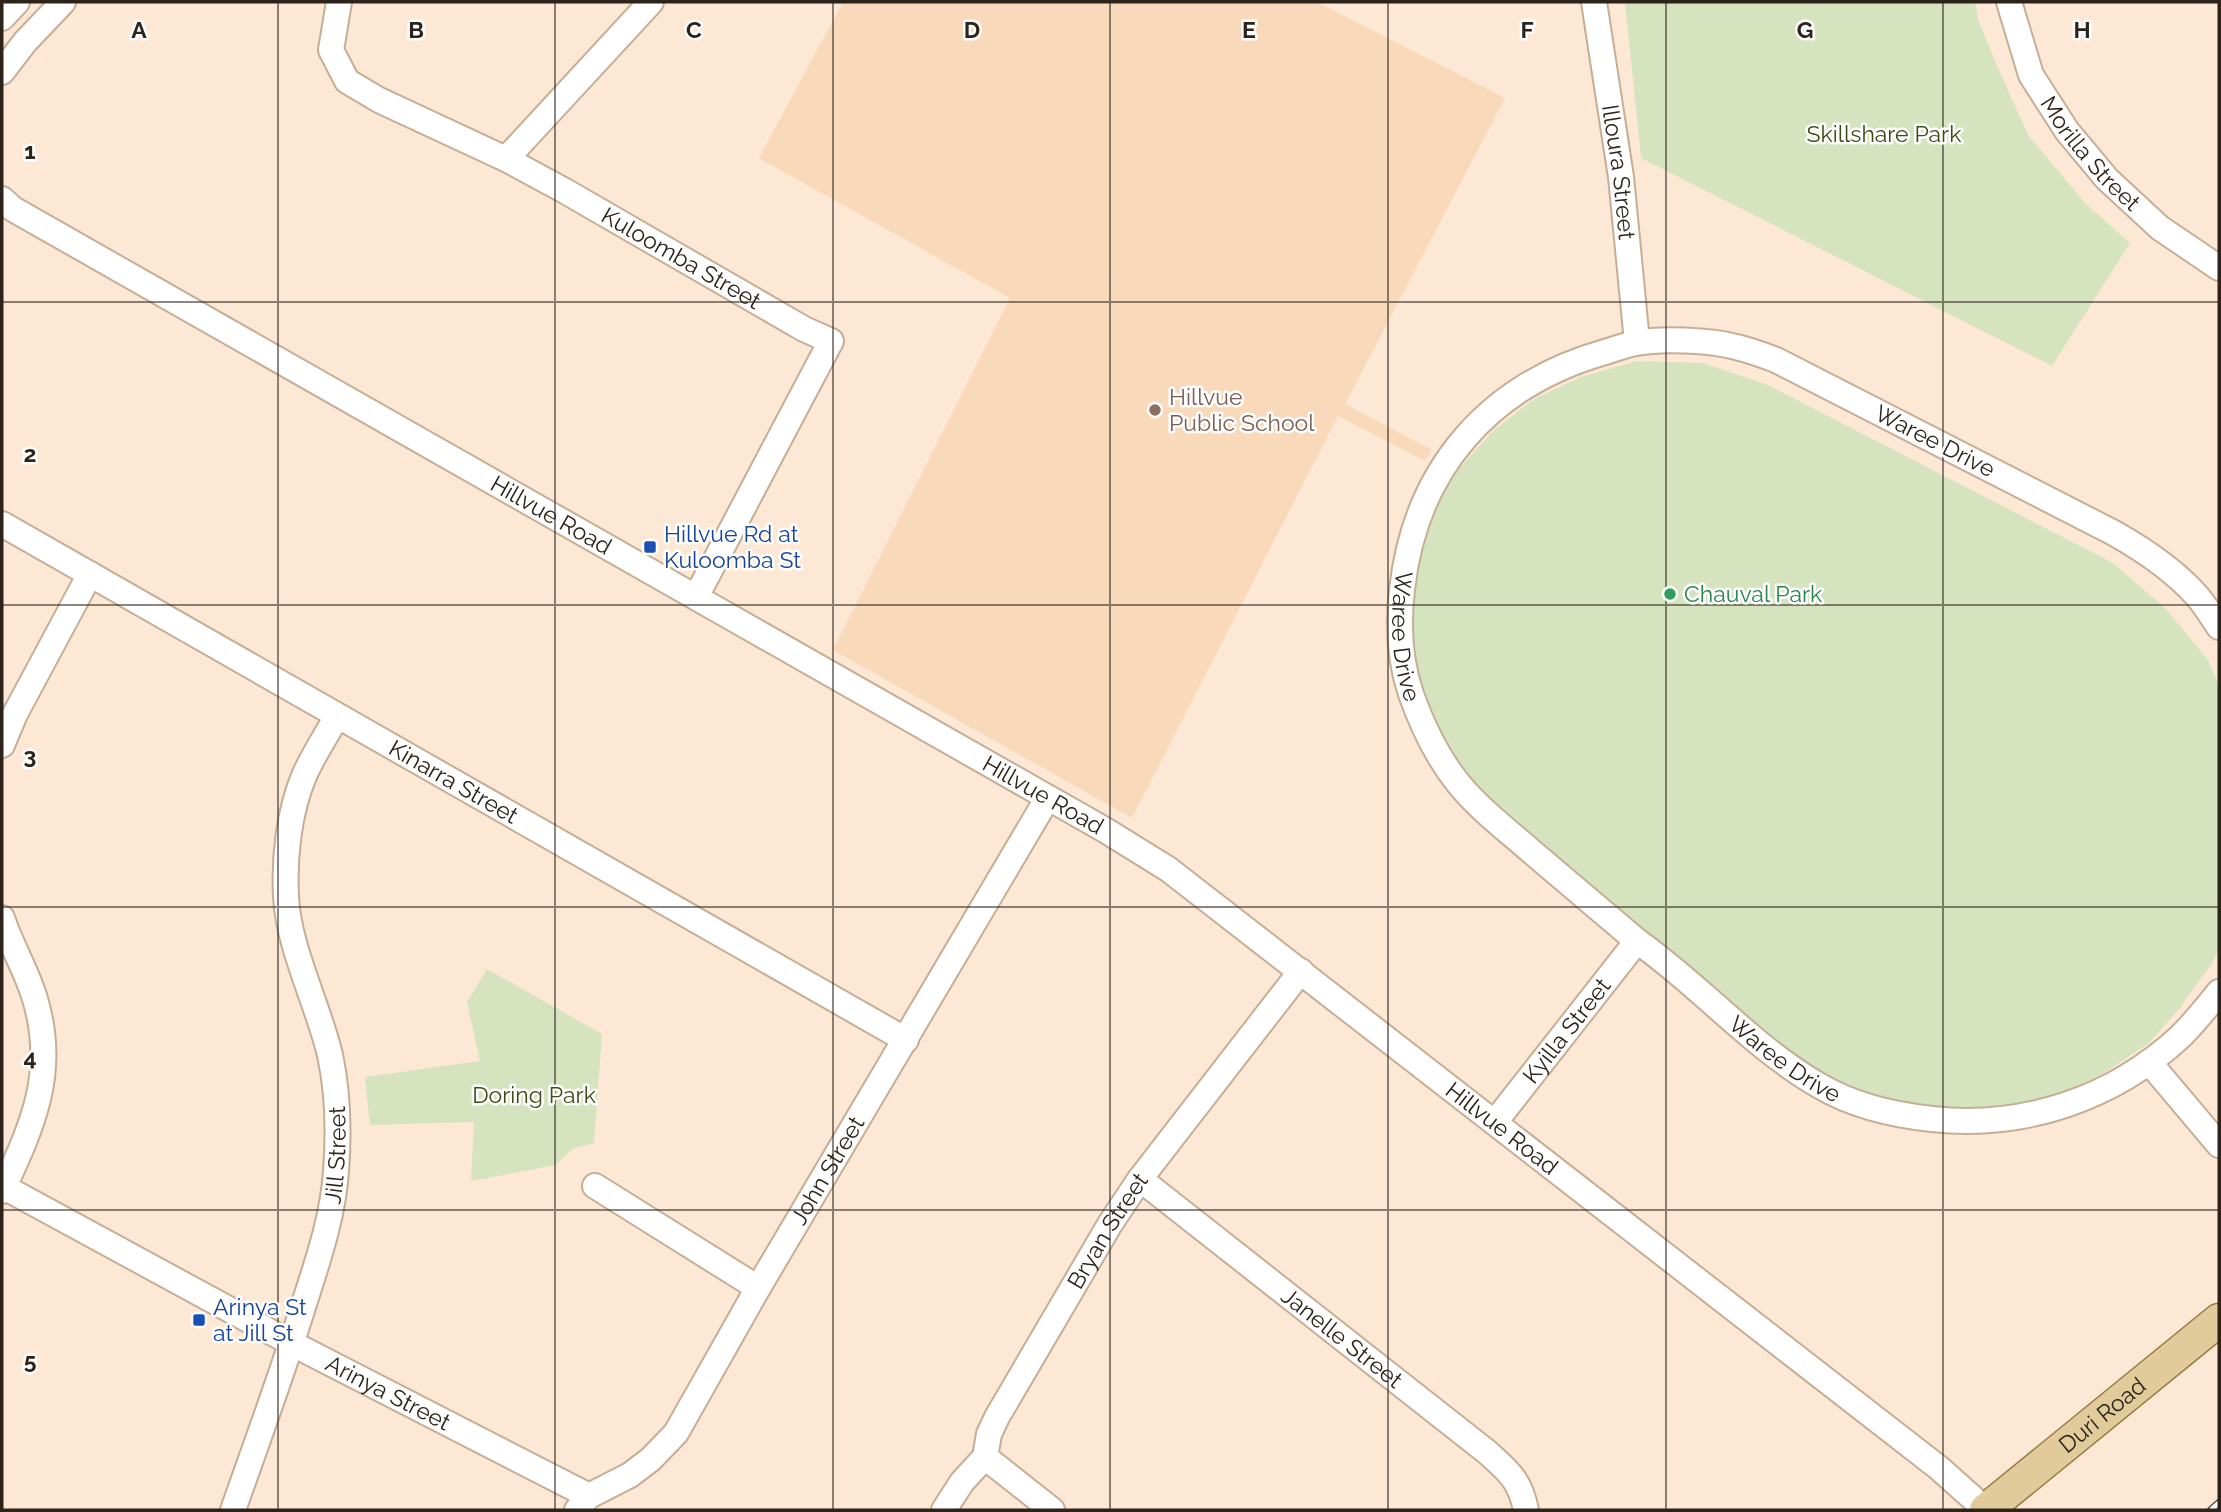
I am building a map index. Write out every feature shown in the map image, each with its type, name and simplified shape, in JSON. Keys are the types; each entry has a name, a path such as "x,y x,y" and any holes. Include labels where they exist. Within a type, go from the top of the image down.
{"main road":[{"name":"Duri Road","path":"1986,1510 2219,1320"}],"street":[{"path":"2,18 17,2"},
{"path":"2,72 25,42 63,2"},
{"name":"Kuloomba Street","path":"339,2 331,50 347,81 379,100 506,159 804,329 831,341 696,597"},
{"path":"506,159 651,2"},
{"name":"Illoura Street","path":"1594,2 1621,177 1637,342"},
{"name":"Morilla Street","path":"2009,2 2031,75 2067,131 2107,179 2160,228 2219,268"},
{"name":"Hillvue Road","path":"5,205 1105,830 1168,869 1939,1468 1986,1510"},
{"name":"Waree Drive","path":"2219,627 2197,596 2150,554 2102,527 1776,360 1735,346 1688,341 1637,342 1550,371 1481,419 1451,454 1425,500 1404,568 1399,611 1402,654 1411,693 1428,735 1458,782 1486,813 1637,941 1662,959 1780,1061 1822,1088 1864,1106 1910,1117 1965,1122 1998,1121 2042,1113 2108,1088 2149,1062 2181,1035 2219,992"},
{"name":"Kinarra Street","path":"2,524 906,1040"},
{"path":"2,745 15,714 90,574"},
{"name":"Jill Street","path":"233,1510 291,1343 331,1213 338,1119 330,1055 294,938 286,899 286,855 294,810 304,776 337,716"},
{"name":"John Street","path":"583,1503 630,1475 651,1459 676,1433 758,1288 1047,799"},
{"path":"2,918 34,996 44,1033 44,1073 31,1125 2,1188"},
{"name":"Kyilla Street","path":"1494,1122 1637,941"},
{"name":"Bryan Street","path":"944,1510 962,1482 985,1457 989,1434 997,1417 1110,1224 1140,1180 1301,971"},
{"path":"2149,1062 2219,1145"},
{"name":"Janelle Street","path":"1140,1180 1487,1452 1513,1475 1520,1486 1525,1510"},
{"path":"595,1186 758,1288"},
{"name":"Arinya Street","path":"2,1188 583,1503"},
{"path":"985,1457 1052,1510"}],"shaded area":[{"name":"Hillvue Public School","path":"843,2 1317,2 1505,98 1345,404 1432,450 1425,461 1338,416 1132,818 833,650 1010,298 759,158"}],"green space":[{"name":"Skillshare Park","path":"1625,2 1975,2 1978,19 2028,135 2086,204 2130,243 2052,366 1641,158"},
{"name":"Chauval Park","path":"1637,361 1703,363 1768,385 2113,563 2166,609 2208,660 2219,686 2219,948 2212,963 2179,1009 2149,1043 2102,1074 2051,1098 1984,1116 1843,1093 1779,1057 1474,795 1420,701 1411,647 1413,577 1427,528 1455,473 1495,429 1534,399 1581,377"},
{"name":"Doring Park","path":"487,969 602,1034 594,1143 572,1149 556,1165 471,1181 474,1122 370,1125 365,1077 480,1061 467,1002"}],"railway":[{"path":"2211,1510 2219,1503"}],"place":[{"name":"Hillvue Public School","path":"1155,410"},
{"name":"Hillvue Rd at Kuloomba St","path":"650,547"},
{"name":"Chauval Park","path":"1670,594"},
{"name":"Arinya St at Jill St","path":"199,1320"}]}
